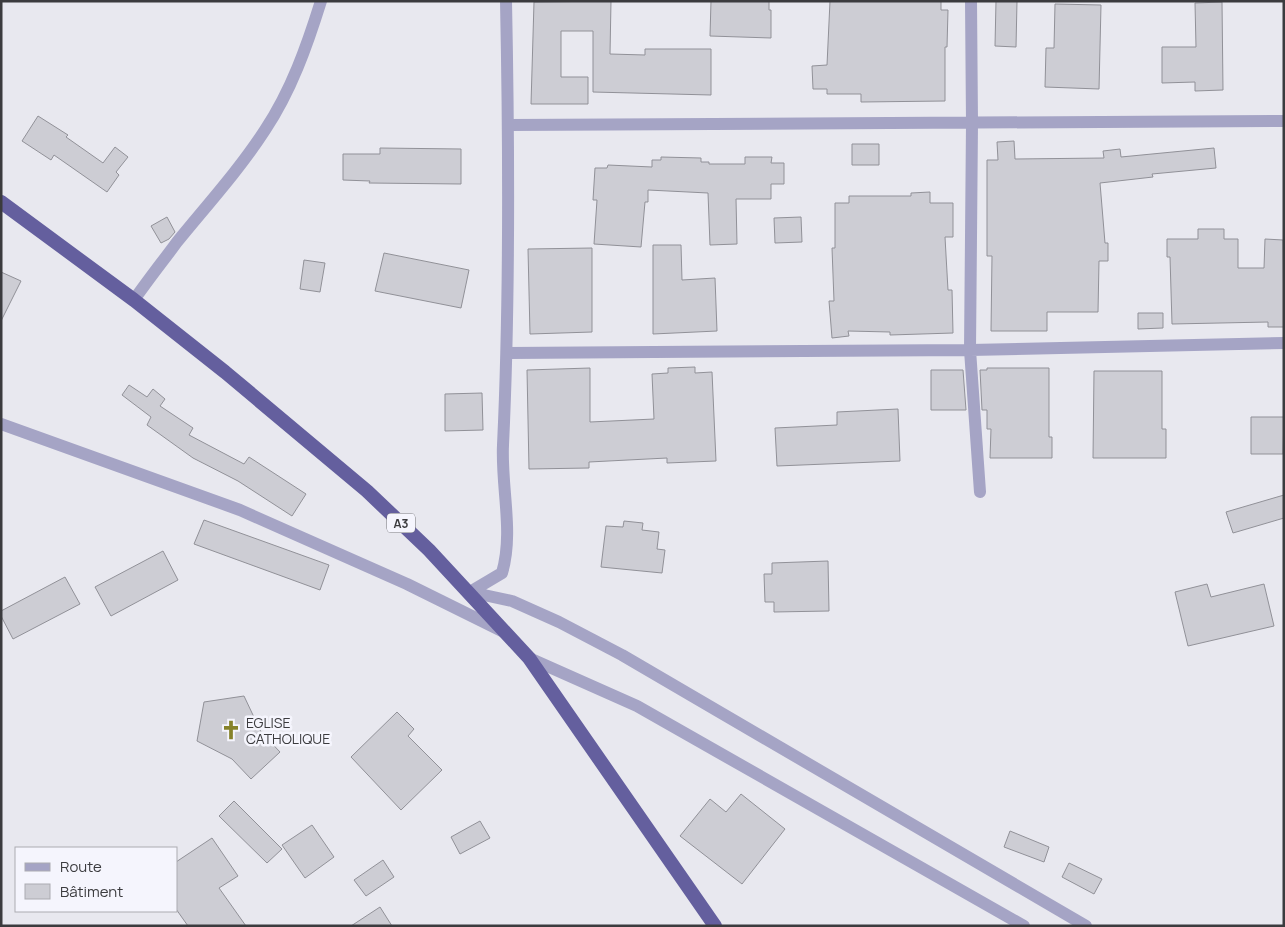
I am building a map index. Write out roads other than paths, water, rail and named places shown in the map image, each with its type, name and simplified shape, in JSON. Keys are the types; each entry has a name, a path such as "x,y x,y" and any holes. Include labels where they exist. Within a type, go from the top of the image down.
{"highway":[{"name":"A3","path":"1,202 134,300 225,372 367,491 470,592 529,658 715,926"}],"street":[{"path":"134,300 230,178 265,130 283,99 306,47 321,1"},
{"path":"470,592 502,573 507,554 503,445 508,353 506,1"},
{"path":"971,1 970,350 980,492"},
{"path":"508,125 1284,121"},
{"path":"508,353 970,350 1284,343"},
{"path":"1,424 240,510 407,584 506,633"},
{"path":"470,592 512,602 560,622 622,655 1086,926"},
{"path":"529,658 636,706 1024,926"}],"place":[{"name":"EGLISE CATHOLIQUE","path":"231,730"}]}
